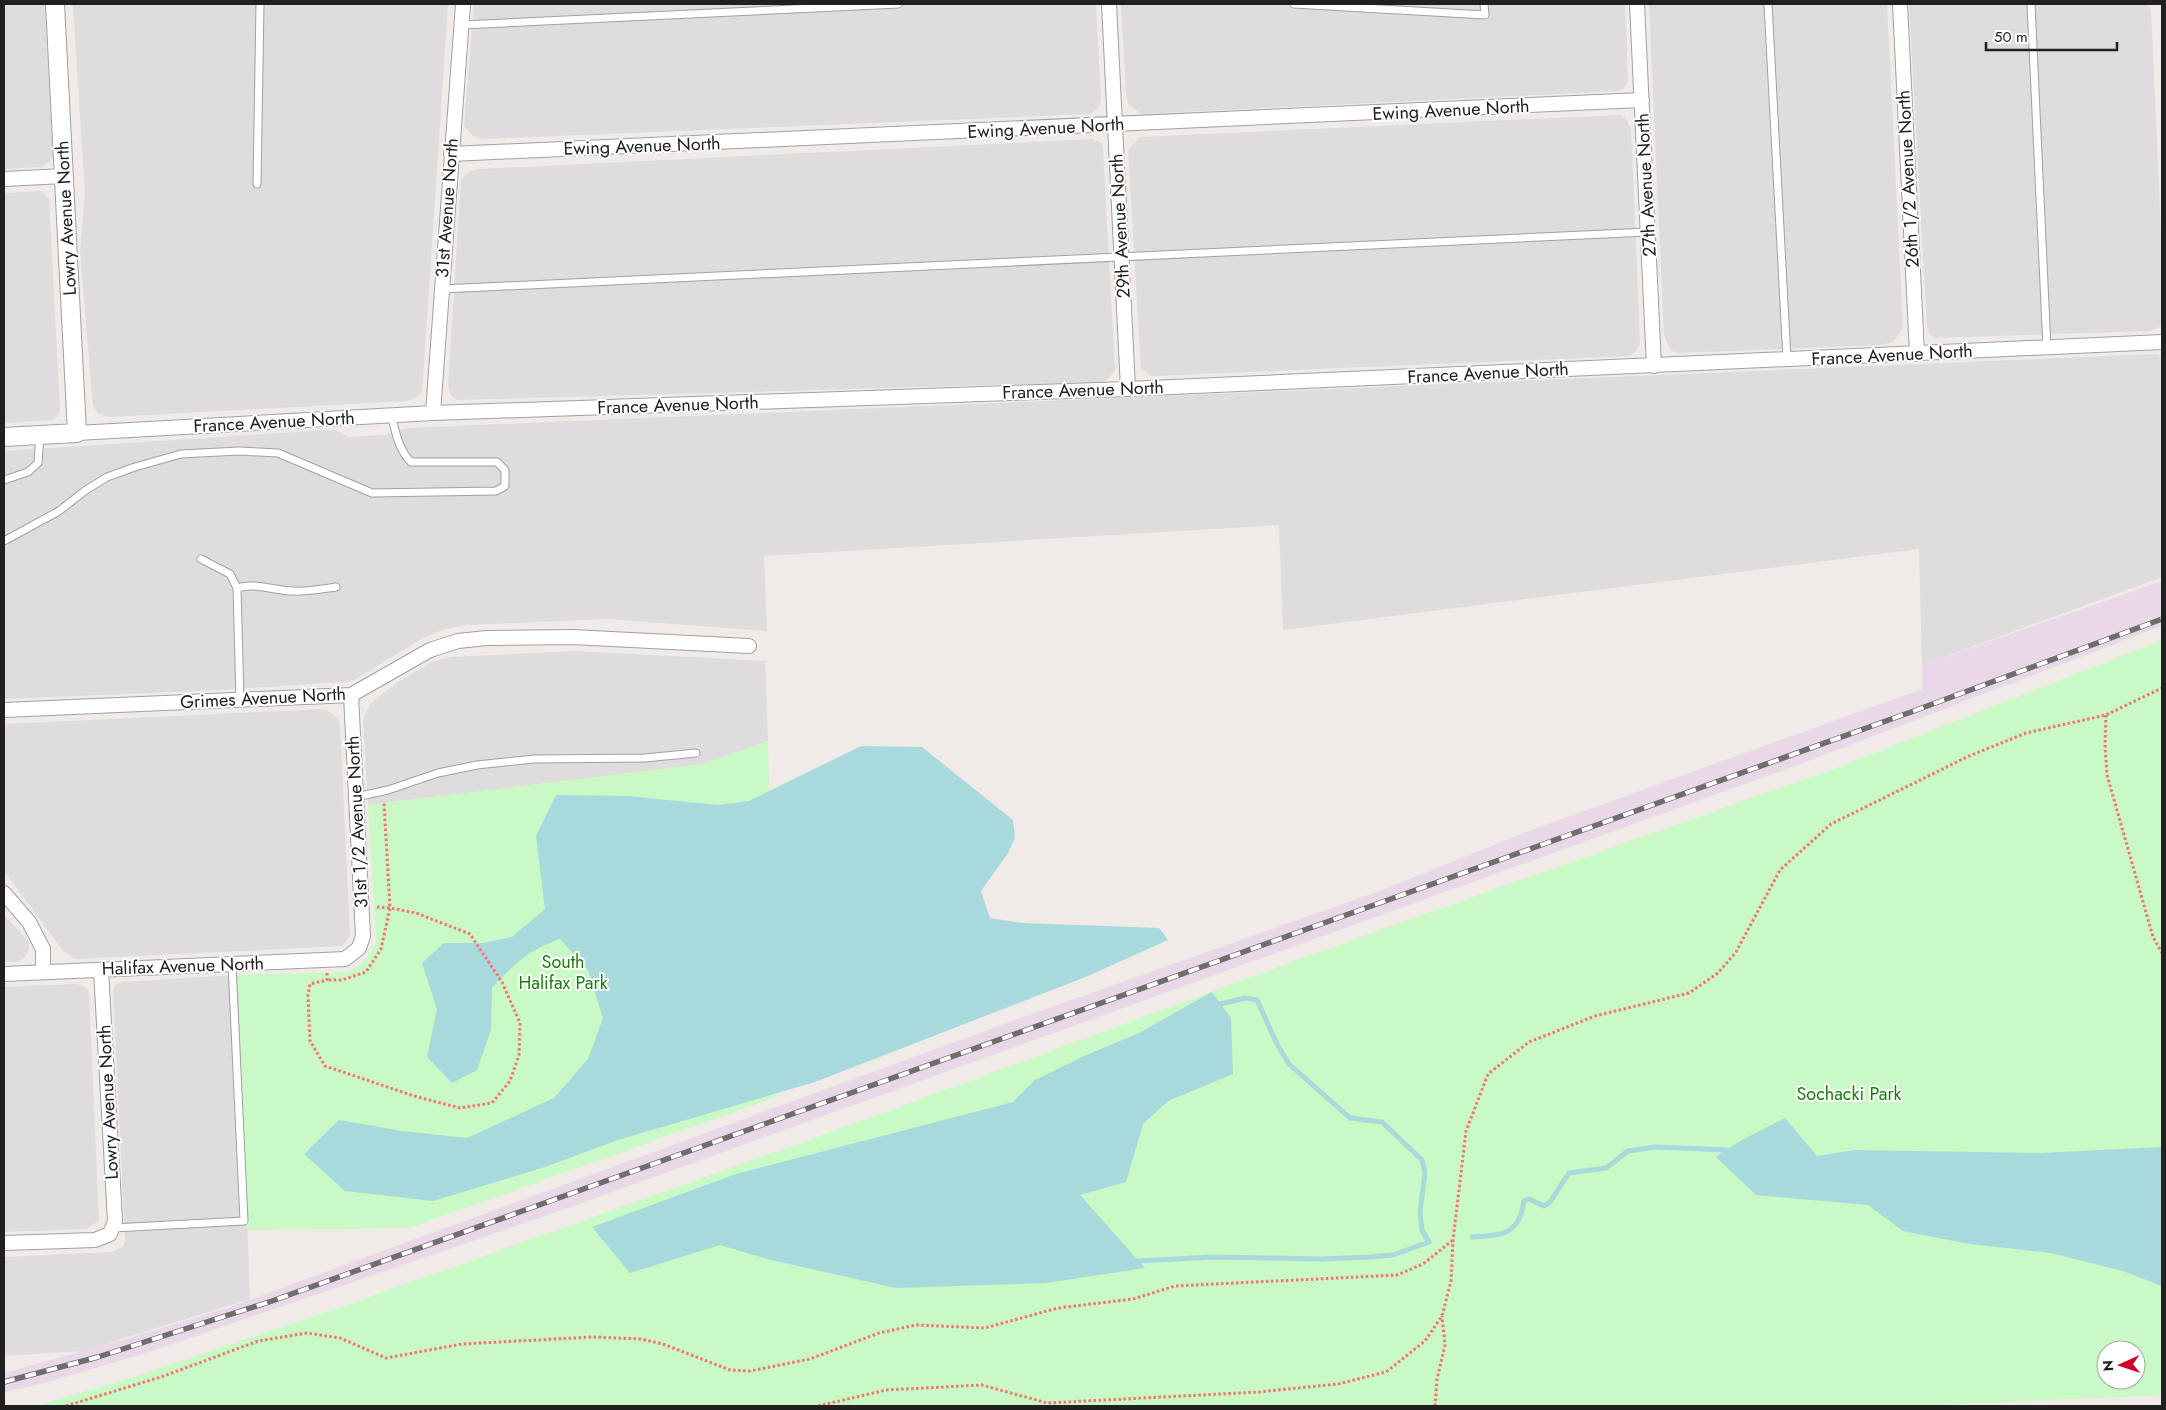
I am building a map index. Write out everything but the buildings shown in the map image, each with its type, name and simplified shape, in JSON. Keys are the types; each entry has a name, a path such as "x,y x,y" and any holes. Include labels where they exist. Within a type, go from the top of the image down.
{"street":[{"name":"Lowry Avenue North","path":"55,4 77,433"},
{"name":"31st Avenue North","path":"433,413 463,4"},
{"name":"29th Avenue North","path":"1109,4 1128,389"},
{"name":"27th Avenue North","path":"1637,4 1654,366"},
{"name":"26th 1/2 Avenue North","path":"1900,4 1917,354"},
{"name":"Ewing Avenue North","path":"451,154 1115,126 1642,100"},
{"path":"4,179 64,176"},
{"name":"France Avenue North","path":"4,437 433,413 1128,389 2162,342"},
{"name":"Grimes Avenue North","path":"4,710 351,695 430,650 458,641 487,638 572,637 749,646"},
{"name":"31st 1/2 Avenue North","path":"351,695 363,936 359,948"},
{"path":"4,893 30,922 43,949 43,972"},
{"name":"Halifax Avenue North","path":"4,974 345,960 359,948"},
{"name":"Lowry Avenue North","path":"101,970 115,1221 112,1231"},
{"path":"4,1243 95,1240 112,1231"}],"lane":[{"path":"257,184 260,4"},
{"path":"462,26 898,4"},
{"path":"1294,4 1484,14 1484,4"},
{"path":"1768,4 1787,360"},
{"path":"2031,4 2047,348"},
{"path":"442,289 1648,232"},
{"path":"4,541 59,511 86,490 107,478 135,467 181,454 239,451 278,452 372,492 496,492 505,486 505,470 497,462 412,462 404,455 399,444 392,415"},
{"path":"4,480 28,472 38,463 40,434"},
{"path":"201,559 230,574 237,588 240,700"},
{"path":"237,588 242,586 300,591 336,587"},
{"path":"356,796 384,791 438,773 477,765 534,759 588,760 696,753"},
{"path":"112,1231 244,1221 232,964"}],"path":[{"path":"818,1406 886,1390 982,1385 1047,1403 1258,1392 1338,1384 1386,1372 1425,1341 1442,1316 1451,1281 1453,1240 1466,1131 1488,1074 1529,1042 1594,1016 1689,993 1718,973 1736,952 1780,870 1831,824 1970,756 2026,733 2106,715 2162,688"},
{"path":"2106,715 2104,746 2107,775 2153,937 2162,953"},
{"path":"361,905 390,908 416,913 470,934 502,982 520,1023 520,1055 510,1081 492,1103 460,1108 414,1096 325,1066 310,1041 308,995 310,984 327,980 342,980 366,972 381,949 390,908 384,791"},
{"path":"326,960 327,980"},
{"path":"66,1406 164,1376 258,1341 307,1333 340,1338 386,1358 462,1344 593,1337 640,1339 663,1344 730,1370 750,1371 810,1359 879,1333 916,1325 986,1328 1058,1308 1133,1298 1175,1286 1397,1275 1423,1264 1453,1240"},
{"path":"1435,1406 1437,1379 1445,1345 1442,1316"}],"shaded area":[{"path":"4,4 45,4 53,155 50,161 42,167 4,169"},
{"path":"73,4 448,4 422,392 418,397 407,401 109,417 98,413 93,406 80,251 85,194"},
{"path":"474,4 1096,4 1101,100 1099,107 1091,114 481,139 473,136 464,126"},
{"path":"1121,4 1625,4 1628,82 1623,89 1618,91 1141,114 1128,104 1126,94"},
{"path":"1649,4 1887,4 1903,328 1893,342 1881,345 1677,353 1670,350 1664,335"},
{"path":"1909,4 2148,5 2151,10 2162,256 2162,326 2151,331 1935,338 1930,335 1927,328"},
{"path":"1620,115 1625,117 1631,129 1640,344 1634,353 1629,356 1152,376 1141,369 1128,150 1140,137"},
{"path":"1092,139 1102,143 1103,150 1115,370 1108,379 1102,382 457,400 451,396 448,385 461,179 470,171"},
{"path":"41,191 49,199 60,410 57,417 52,420 4,423 4,193"},
{"path":"2157,354 2162,356 2162,577 1922,665 1919,549 1283,630 1279,525 764,556 767,631 607,619 467,625 445,629 421,639 356,679 346,682 219,690 4,699 4,451 328,430 336,430 349,437 384,435 407,428"},
{"path":"2162,581 2162,626 1800,764 554,1213 149,1352 41,1384 4,1392 4,1373 227,1308 1018,1019 1388,888 1526,832 1922,689 1922,665"},
{"path":"575,651 765,661 768,741 703,764 368,805 363,720 370,704 399,681 432,662 451,657"},
{"path":"325,709 339,719 340,725 350,936 342,946 75,959 63,951 4,871 4,724"},
{"path":"4,915 29,942 28,952 23,959 17,962 4,962"},
{"path":"238,975 250,1299 83,1351 4,1356 4,1257 112,1252 123,1247 125,1241 113,990 116,985 121,982"},
{"path":"77,984 87,988 89,993 99,1221 86,1229 4,1232 4,987"}],"green space":[{"name":"Sochacki Park","path":"2162,640 2162,1395 1916,1406 36,1406 140,1375 361,1300 837,1130 1355,939 1842,766"},
{"name":"South Halifax Park","path":"768,741 776,1097 409,1228 248,1230 238,975 348,972 368,956 376,942 368,805 703,764"}],"water":[{"path":"861,746 922,747 1013,820 1015,838 1008,853 981,891 990,918 1022,923 1159,928 1168,940 1088,976 815,1082 618,1140 545,1167 433,1201 345,1191 304,1154 339,1120 402,1131 467,1138 554,1098 588,1059 603,1018 588,970 560,939 539,948 523,958 492,988 491,1030 477,1070 452,1083 427,1057 437,1009 422,963 444,943 483,943 512,937 545,909 536,836 556,795 626,796 719,805 749,801"},
{"path":"1212,992 1231,1018 1233,1074 1168,1101 1143,1124 1126,1182 1080,1195 1145,1268 1046,1283 896,1288 767,1259 720,1245 630,1273 592,1227 736,1174 1013,1102 1035,1080 1084,1056 1139,1033"},
{"path":"1785,1118 1817,1156 1855,1150 2041,1153 2162,1147 2162,1286 2123,1271 2051,1253 1970,1244 1903,1231 1868,1205 1756,1195 1716,1157 1742,1140"}],"waterway":[{"path":"1138,1261 1212,1257 1322,1259 1370,1257 1393,1255 1429,1242 1422,1230 1420,1213 1425,1172 1422,1160 1382,1122 1350,1118 1289,1064 1277,1044 1257,1000 1245,998 1221,1004"},
{"path":"1472,1237 1500,1234 1507,1231 1518,1221 1522,1213 1524,1201 1529,1199 1544,1206 1550,1202 1569,1173 1606,1168 1628,1151 1655,1147 1727,1150"}],"railway":[{"path":"4,1382 98,1357 272,1301 1911,712 2162,619"}]}
